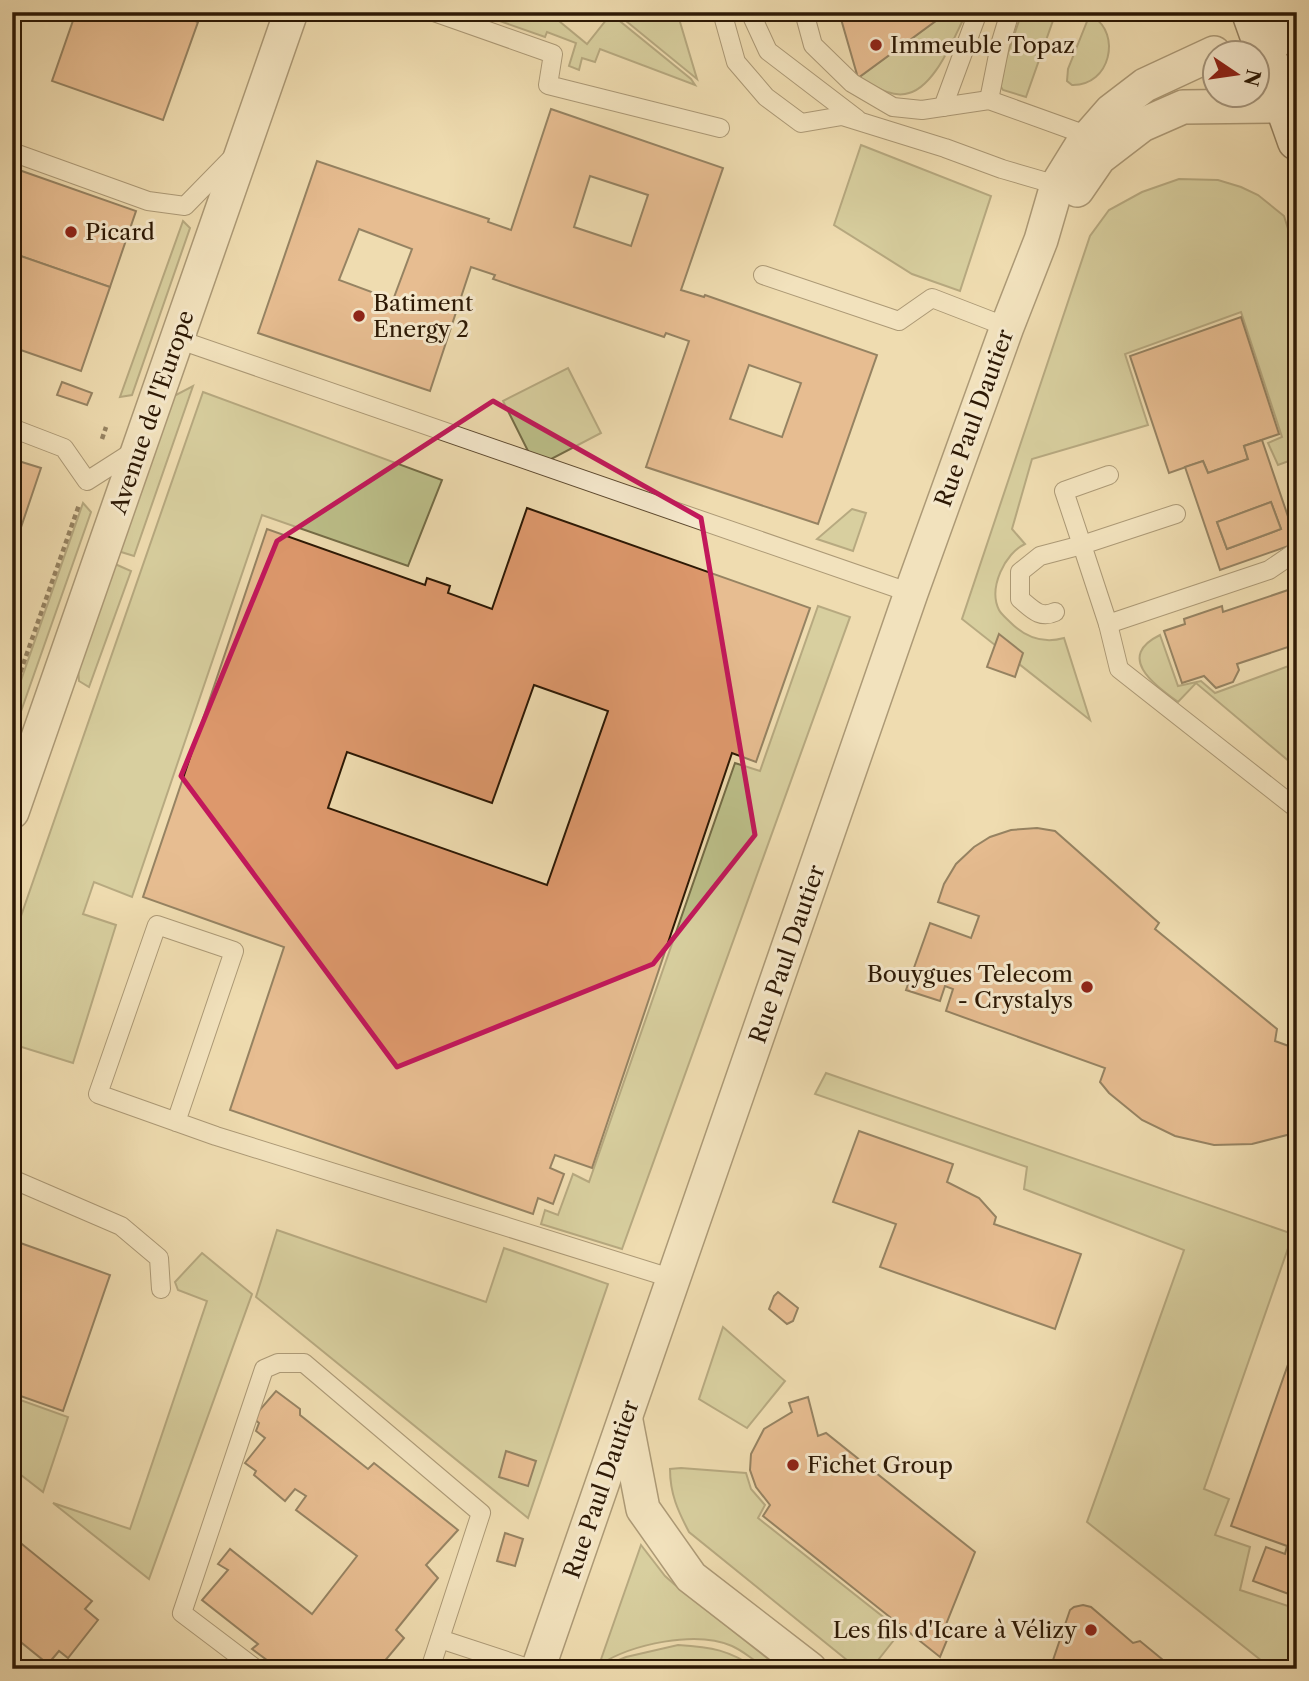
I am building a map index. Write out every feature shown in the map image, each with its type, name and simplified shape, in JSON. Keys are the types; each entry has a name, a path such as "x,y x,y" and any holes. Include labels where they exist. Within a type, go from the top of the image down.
{"main road":[{"path":"1270,28 1283,106 1297,141"}],"street":[{"name":"Avenue de l'Europe","path":"12,812 291,12"},
{"name":"Rue Paul Dautier","path":"1248,38 1270,28"},
{"name":"Rue Paul Dautier","path":"538,1669 911,593 1041,240 1057,185 1089,136 1111,111 1145,85 1200,60"},
{"name":"Rue Paul Dautier","path":"1041,240 1099,158 1142,125 1183,107 1283,106"},
{"path":"625,1419 643,1509 691,1577 810,1669"}],"lane":[{"path":"434,12 553,54 548,85 720,128"},
{"path":"722,12 736,62 766,97 801,123 842,116 1057,185"},
{"path":"750,12 768,51 860,122"},
{"path":"804,12 813,45 852,83 893,107 922,110 989,100 1089,136"},
{"path":"943,107 978,12"},
{"path":"989,100 1010,12"},
{"path":"12,152 148,201 185,206 245,145"},
{"path":"763,275 899,321 932,298 1007,327"},
{"path":"177,339 911,593"},
{"path":"12,428 64,448 88,481 139,448"},
{"path":"1109,475 1064,491 1108,624 1119,669 1297,809"},
{"path":"1055,612 1047,616 1036,613 1020,599 1020,572 1040,556 1176,514"},
{"path":"1108,624 1269,570 1297,551"},
{"path":"176,1122 234,951 157,925 98,1094 176,1122 674,1279"},
{"path":"12,1180 121,1226 159,1258 161,1289"},
{"path":"256,1669 182,1614 264,1369 278,1363 303,1363 481,1513 430,1669"},
{"path":"440,1639 531,1669"}],"path":[{"path":"12,696 80,501"}],"highlighted area":[{"path":"493,401 701,518 755,835 653,964 397,1067 181,776 277,541"}],"green space":[{"path":"493,12 548,12 587,44 611,14 695,85 600,49 595,62 582,58 579,70 569,66 576,43 547,32 545,37 494,19 496,13"},
{"path":"615,12 677,12 697,79"},
{"path":"948,12 967,12 942,60 926,83 905,94 893,94 858,78"},
{"path":"1022,12 1056,12 1026,97 1003,90 999,84"},
{"path":"1093,17 1102,25 1107,35 1108,57 1096,77 1085,83 1072,85 1067,81 1068,69 1088,19"},
{"path":"861,145 991,196 960,291 912,274 834,225"},
{"path":"1179,179 1218,180 1241,187 1258,195 1284,216 1297,257 1297,458 1278,465 1268,443 1282,437 1241,312 1125,354 1148,425 1032,459 1012,529 1025,544 1011,555 1000,572 996,601 1002,614 1028,635 1042,640 1064,638 1090,720 962,619 1090,236 1109,210 1142,192"},
{"path":"183,221 190,228 132,395 120,397"},
{"path":"568,368 601,433 536,467 503,401"},
{"path":"193,386 134,556 118,551 172,397"},
{"path":"203,392 442,480 408,566 262,515 132,897 94,882 83,914 116,925 73,1063 12,1044 12,942"},
{"path":"83,503 91,512 12,737 12,706"},
{"path":"852,509 866,513 853,551 817,539"},
{"path":"115,564 131,571 89,687 79,681 78,666"},
{"path":"818,606 850,617 622,1249 541,1224 545,1210 558,1215 573,1174 589,1182 735,763 760,771"},
{"path":"1160,635 1178,686 1201,681 1215,693 1297,663 1297,768 1196,683 1178,702 1150,679 1140,661 1141,652 1147,643"},
{"path":"826,1073 1293,1234 1204,1489 1229,1499 1215,1535 1250,1547 1240,1590 1297,1609 1297,1669 1272,1669 1087,1522 1184,1250 1024,1189 1027,1167 815,1094"},
{"path":"277,1230 486,1302 504,1248 608,1284 528,1518 256,1297"},
{"path":"202,1253 252,1294 149,1579 53,1503 130,1529 207,1301 178,1290 175,1282"},
{"path":"723,1327 785,1381 747,1428 699,1399"},
{"path":"12,1397 68,1417 43,1492 12,1468"},
{"path":"670,1469 746,1473 751,1489 765,1505 758,1518 901,1631 871,1669 858,1669 689,1532 675,1502 670,1478"},
{"path":"641,1545 674,1584 781,1669 766,1667 732,1646 701,1639 683,1639 646,1646 613,1657 599,1665"},
{"path":"678,1645 720,1651 757,1669 597,1669 626,1657"}],"building":[{"path":"76,12 172,12 198,22 163,120 52,81"},
{"name":"Immeuble Topaz","path":"839,12 948,12 858,78"},
{"name":"Batiment Energy 2","path":"551,109 723,168 681,290 704,297 705,295 877,355 818,524 646,467 689,341 666,333 664,337 493,279 495,275 471,267 430,391 258,333 317,161 489,219 488,222 511,230","holes":["590,176 648,195 631,246 574,227","359,229 412,249 393,300 339,280","749,365 801,383 782,437 730,419"]},
{"name":"Picard","path":"19,170 136,211 110,287 12,253 12,189"},
{"path":"12,253 110,287 81,371 12,347"},
{"path":"1241,317 1279,434 1244,446 1248,459 1208,473 1203,461 1169,473 1130,356"},
{"path":"62,382 92,393 87,405 57,395"},
{"path":"1262,440 1297,543 1220,570 1185,467 1203,461 1208,473 1248,459 1244,446","holes":["1271,502 1281,529 1227,549 1217,522"]},
{"path":"12,459 41,468 12,554"},
{"path":"1271,502 1281,529 1227,549 1217,522"},
{"path":"527,508 810,608 756,762 732,753 592,1168 555,1155 550,1168 564,1174 553,1204 538,1198 533,1214 230,1110 284,947 143,897 267,529 425,585 427,578 450,586 448,593 492,609","holes":["534,685 608,711 547,885 328,808 347,752 492,803"]},
{"path":"1297,587 1297,644 1237,664 1239,670 1233,682 1216,688 1204,676 1182,683 1164,631 1185,624 1184,619 1222,606 1223,612"},
{"path":"999,634 1023,653 1015,677 987,667"},
{"name":"Bouygues Telecom - Crystalys","path":"1037,828 1055,831 1159,923 1155,929 1277,1029 1275,1041 1297,1049 1297,1145 1291,1134 1252,1144 1214,1145 1175,1136 1142,1120 1109,1093 1100,1082 1105,1068 946,1011 953,989 945,986 940,1001 906,990 930,923 971,938 979,916 938,902 944,884 956,864 974,847 990,837 1011,830"},
{"path":"859,1131 953,1164 947,1182 979,1198 996,1217 994,1224 1081,1254 1055,1329 880,1267 896,1224 833,1202"},
{"path":"12,1240 110,1275 63,1411 12,1393"},
{"path":"778,1292 798,1308 793,1321 787,1324 769,1309"},
{"path":"1297,1339 1297,1597 1253,1581 1266,1547 1285,1554 1287,1546 1231,1526"},
{"path":"276,1391 300,1409 300,1415 368,1469 374,1463 458,1530 426,1565 438,1578 396,1630 404,1638 378,1669 279,1669 252,1649 258,1644 202,1600 228,1570 218,1564 230,1549 312,1614 357,1556 296,1510 306,1496 295,1489 285,1501 254,1475 256,1471 245,1463 265,1438 256,1431 259,1423 253,1418"},
{"path":"808,1397 818,1436 826,1433 975,1552 945,1627 952,1628 940,1657 763,1516 770,1505 756,1487 750,1470 751,1454 764,1429 792,1412 789,1403"},
{"path":"506,1451 536,1461 528,1486 499,1477"},
{"path":"505,1533 523,1539 515,1566 497,1561"},
{"path":"12,1536 92,1601 85,1609 98,1620 68,1658 59,1651 48,1664 12,1635"},
{"name":"Les fils d'Icare à Vélizy","path":"1083,1605 1091,1607 1133,1643 1140,1641 1174,1669 1050,1669 1070,1610"}],"place":[{"name":"Immeuble Topaz","path":"876,45"},
{"name":"Picard","path":"71,232"},
{"name":"Batiment Energy 2","path":"359,316"},
{"name":"Bouygues Telecom - Crystalys","path":"1087,987"},
{"name":"Fichet Group","path":"793,1465"},
{"name":"Les fils d'Icare à Vélizy","path":"1091,1630"}]}
